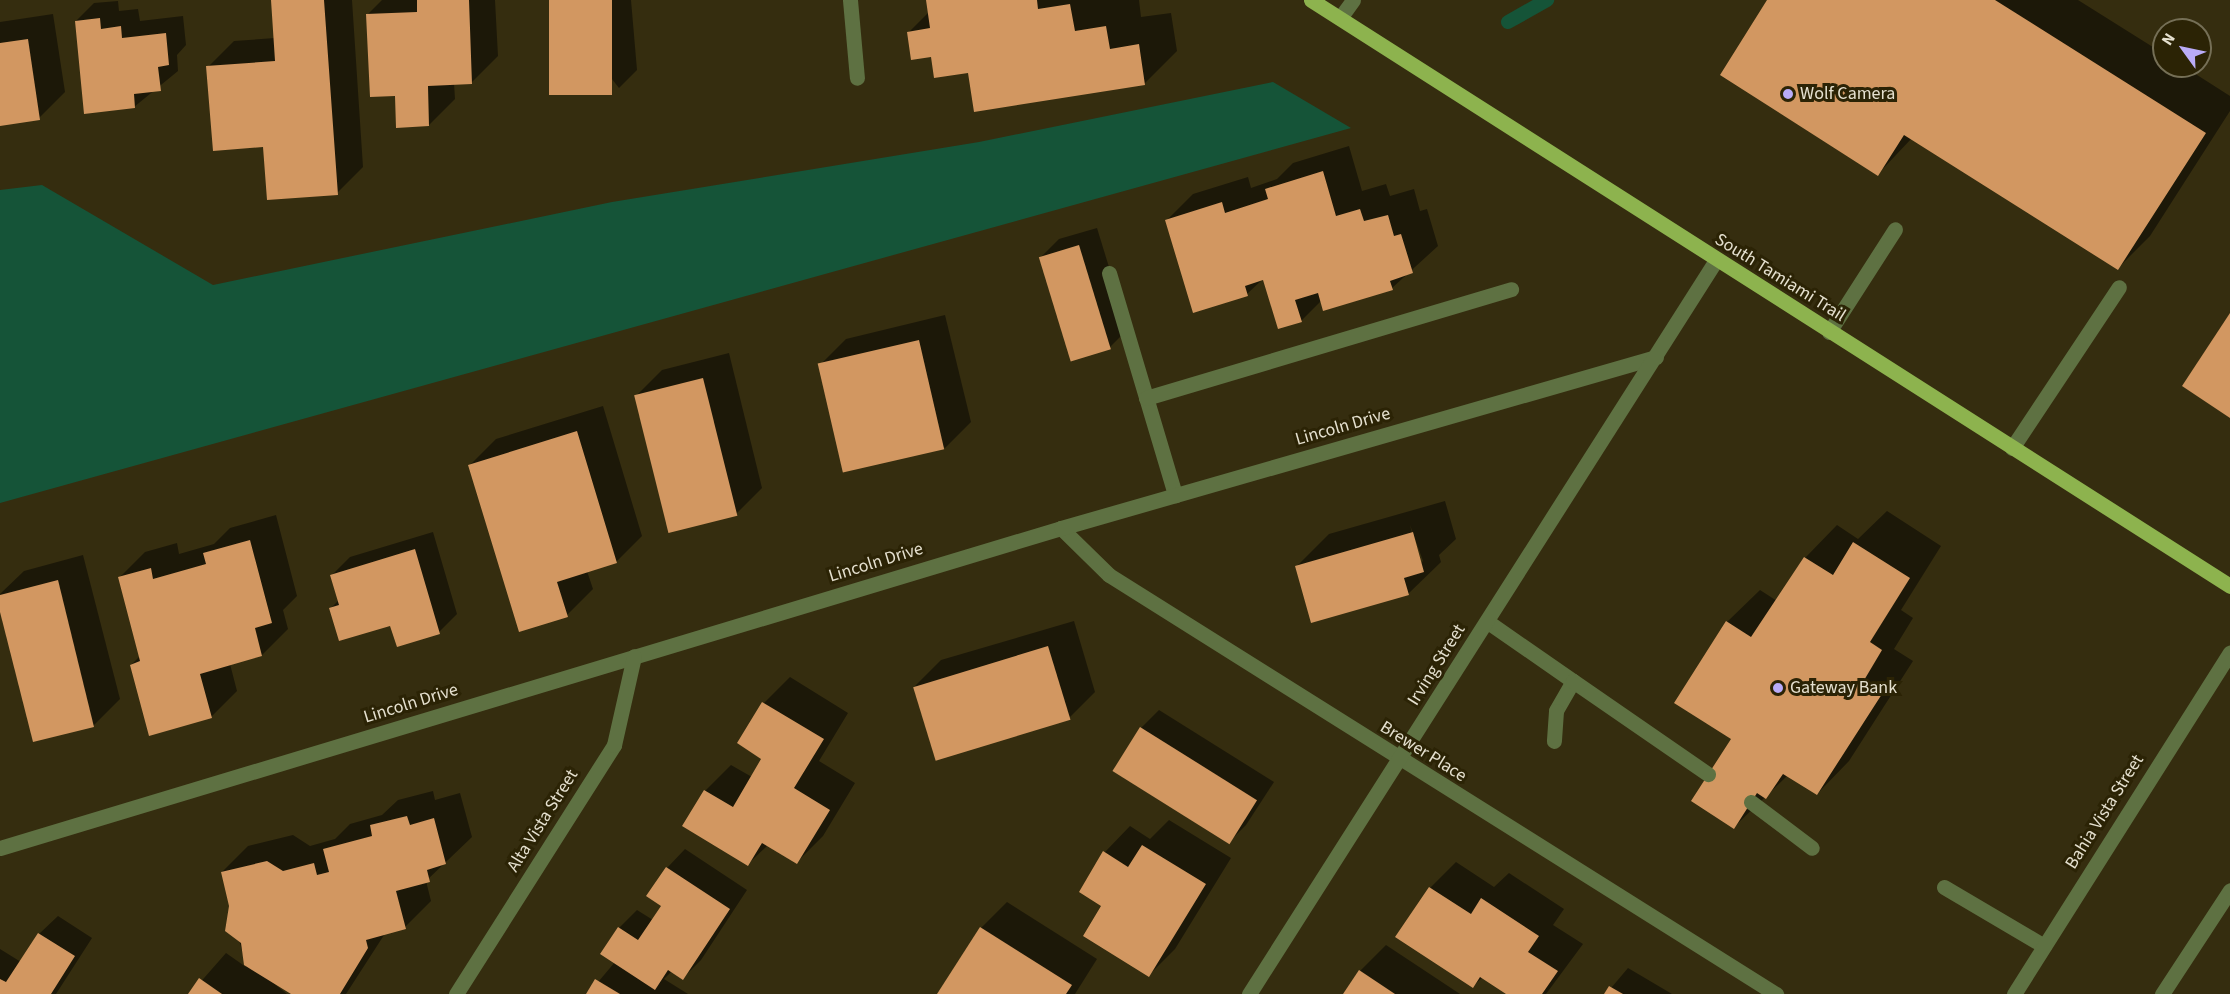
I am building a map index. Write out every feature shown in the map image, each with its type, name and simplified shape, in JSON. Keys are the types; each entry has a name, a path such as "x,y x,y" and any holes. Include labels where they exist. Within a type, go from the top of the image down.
{"main road":[{"name":"South Tamiami Trail","path":"1311,0 2230,586"}],"street":[{"path":"850,0 857,78"},
{"path":"1340,18 1353,0"},
{"path":"1829,332 1895,229"},
{"path":"1656,357 1716,260"},
{"path":"1109,273 1175,495"},
{"path":"2012,448 2119,288"},
{"path":"1146,398 1511,289"},
{"name":"Lincoln Drive","path":"0,848 1061,528 1656,357"},
{"name":"Irving Street","path":"1249,994 1656,357"},
{"name":"Brewer Place","path":"1061,528 1109,575 1400,760 1776,994"},
{"path":"1488,622 1708,774"},
{"name":"Bahia Vista Street","path":"2014,994 2230,652"},
{"name":"Alta Vista Street","path":"456,994 614,746 634,656"},
{"path":"1554,741 1556,711 1573,681"},
{"path":"1751,802 1812,848"},
{"path":"1944,887 2044,946"},
{"path":"2162,994 2230,890"}],"shaded area":[{"path":"1273,82 1351,128 0,503 0,190 42,185 213,285 612,202 979,142"}],"building":[{"path":"271,0 324,0 338,195 267,200 263,147 213,151 206,66 275,61"},
{"path":"417,0 469,0 472,84 428,86 429,126 396,128 395,96 370,97 366,14 417,12"},
{"path":"549,0 612,0 612,95 549,95"},
{"path":"926,0 1037,0 1038,9 1070,4 1075,31 1106,26 1110,49 1139,44 1145,85 974,112 968,73 934,78 931,57 911,60 907,32 930,28"},
{"path":"1767,0 1995,0 2206,133 2118,270 1904,135 1878,176 1720,75"},
{"path":"100,18 101,29 121,26 122,38 166,33 169,65 158,67 161,91 134,94 135,108 84,114 75,21"},
{"path":"28,39 40,120 0,126 0,43"},
{"path":"1323,171 1336,216 1360,209 1364,221 1388,215 1394,236 1401,234 1413,273 1390,281 1393,290 1323,311 1318,293 1295,300 1302,322 1278,329 1263,280 1245,286 1248,296 1193,313 1165,220 1222,202 1225,213 1268,199 1265,189"},
{"path":"1079,245 1111,349 1071,362 1039,257"},
{"path":"2230,313 2230,418 2182,386"},
{"path":"919,340 944,449 843,473 818,363"},
{"path":"703,378 737,516 668,533 634,395"},
{"path":"577,431 617,563 557,582 568,617 519,632 468,465"},
{"path":"1413,532 1424,572 1404,578 1409,595 1311,623 1295,566"},
{"path":"250,540 272,623 255,628 262,656 200,674 212,718 149,736 130,665 140,661 118,577 151,568 153,579 206,564 203,553"},
{"name":"Gateway Bank","path":"1853,542 1910,578 1870,642 1882,650 1863,682 1882,694 1817,795 1783,774 1766,799 1757,793 1734,829 1691,801 1731,739 1674,703 1726,621 1751,637 1804,557 1833,575"},
{"path":"415,549 440,634 397,647 390,626 339,641 329,608 339,605 330,575"},
{"path":"58,580 94,727 33,742 0,612 0,595"},
{"path":"1048,646 1071,720 936,761 913,687"},
{"path":"762,702 824,739 794,788 830,810 797,864 762,843 748,866 682,826 704,790 733,807 761,759 737,743"},
{"path":"1140,727 1257,800 1229,844 1112,771"},
{"path":"407,816 410,825 434,818 446,864 427,870 430,882 396,891 406,929 366,940 368,948 340,994 291,994 244,965 241,943 225,931 229,906 221,872 267,861 283,871 314,863 317,875 329,872 323,849 372,836 370,825"},
{"path":"1142,845 1206,884 1149,977 1083,936 1101,906 1079,892 1103,851 1128,867"},
{"path":"666,867 730,909 683,980 668,970 655,990 600,954 618,927 638,940 661,906 646,896"},
{"path":"1429,887 1471,914 1481,898 1539,936 1528,952 1558,971 1542,994 1506,994 1480,977 1473,988 1395,937"},
{"path":"980,927 1072,985 1066,994 937,994"},
{"path":"38,933 75,956 51,994 0,994 0,979 6,982"},
{"path":"1359,970 1395,994 1343,994"},
{"path":"199,978 222,994 188,994"},
{"path":"595,979 620,994 586,994"},
{"path":"1609,986 1623,994 1604,994"}],"waterway":[{"path":"1508,22 1547,0"}],"place":[{"name":"Wolf Camera","path":"1788,94"},
{"name":"Gateway Bank","path":"1778,688"}]}
